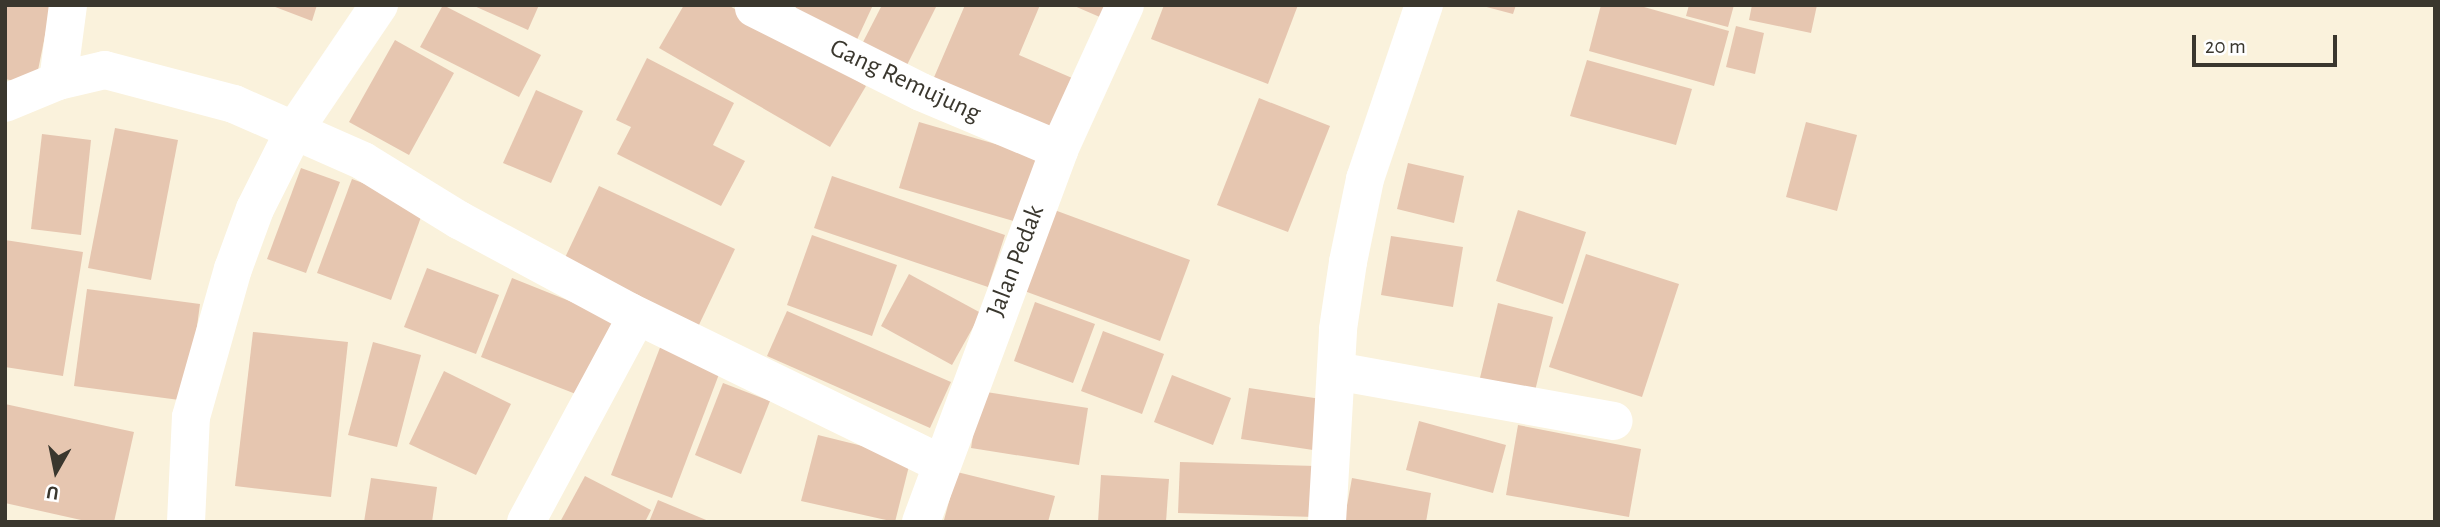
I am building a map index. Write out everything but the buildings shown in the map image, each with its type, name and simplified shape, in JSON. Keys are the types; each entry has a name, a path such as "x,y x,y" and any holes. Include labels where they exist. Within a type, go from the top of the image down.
{"street":[{"path":"58,81 68,5"},
{"path":"186,522 191,417 233,269 255,209 295,130 379,5"},
{"name":"Jalan Pedak","path":"921,522 1059,150 1125,5"},
{"path":"1327,522 1336,371 1348,262 1365,179 1424,5"},
{"name":"Gang Remujung","path":"754,8 921,92 1059,150"},
{"path":"5,103 58,81 105,70 172,84 295,130 363,161 459,220 638,316 942,464"},
{"path":"526,522 638,316"},
{"path":"1336,371 1614,421"}]}
